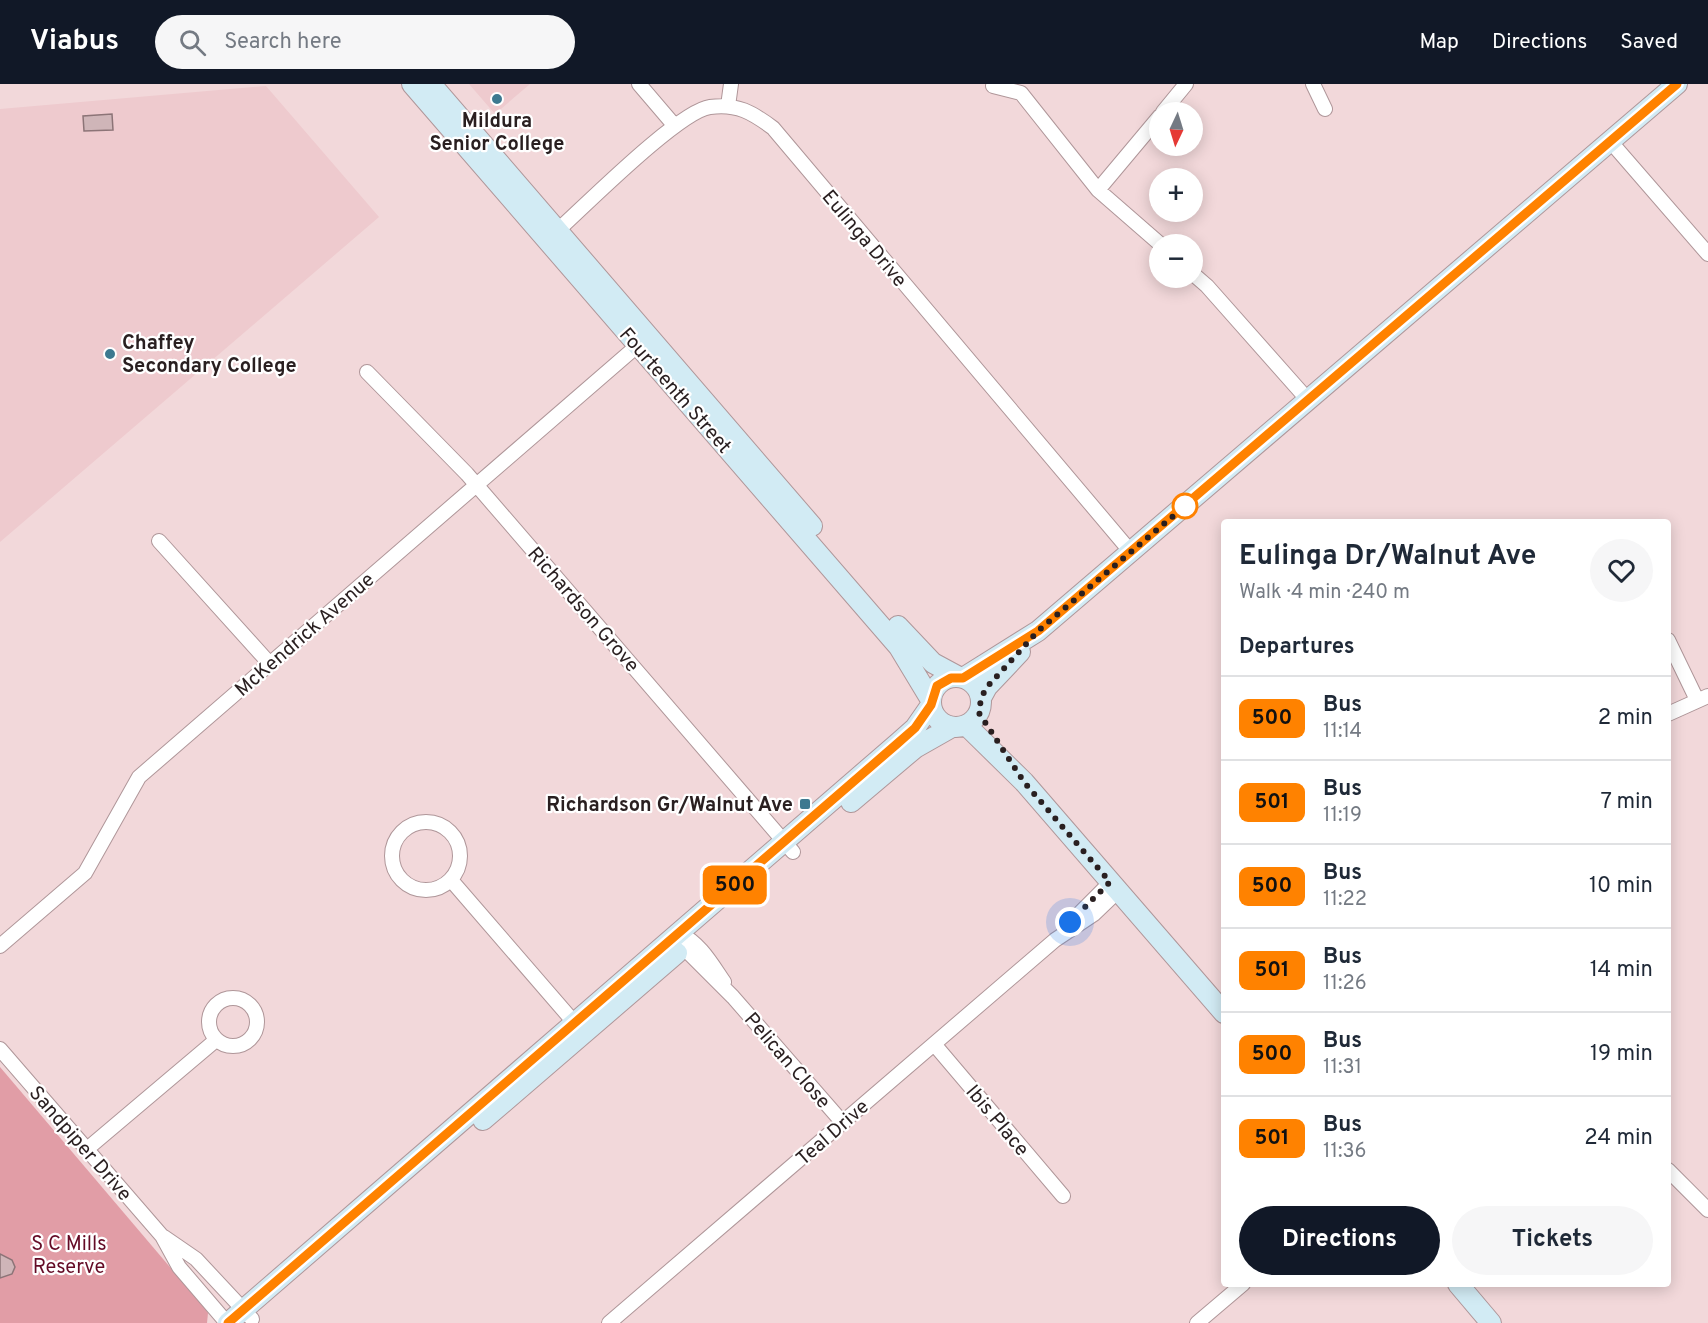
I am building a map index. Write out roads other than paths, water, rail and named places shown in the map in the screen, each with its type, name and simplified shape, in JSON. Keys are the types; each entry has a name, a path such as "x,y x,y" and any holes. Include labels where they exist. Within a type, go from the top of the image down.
{"street":[{"name":"Fourteenth Street","path":"412,84 899,647 931,702"},
{"name":"Fourteenth Street","path":"431,84 899,627 933,663 961,678"},
{"path":"639,84 674,125"},
{"path":"728,106 731,84"},
{"path":"1171,102 1186,84"},
{"path":"1313,84 1325,108"},
{"path":"789,847 906,755 969,716 987,687 1038,631 1677,84"},
{"path":"993,86 1021,93 1098,190 1149,234"},
{"name":"Eulinga Drive","path":"557,231 674,125 708,107 728,106 749,110 773,128 1131,552"},
{"path":"1098,190 1149,129"},
{"path":"1610,141 1708,254"},
{"path":"1203,283 1308,400"},
{"name":"McKendrick Avenue","path":"0,946 85,873 139,777 638,345"},
{"name":"Richardson Grove","path":"368,372 477,485 789,847"},
{"path":"159,541 270,663"},
{"path":"227,1323 247,1317 789,847 915,728 931,702 933,692 943,681 961,678 1038,631"},
{"path":"1671,645 1702,698 1671,713"},
{"path":"961,678 975,685 969,716"},
{"path":"931,702 938,719 969,716"},
{"path":"969,716 1221,1010"},
{"path":"424,822 438,824 449,830 456,839 460,854 459,866 451,880 438,888 418,890 398,876 391,854 395,840 402,831 424,822"},
{"path":"451,880 579,1028"},
{"name":"Teal Drive","path":"609,1323 1055,940 1094,914 1114,886"},
{"name":"Pelican Close","path":"684,940 709,959 733,997 843,1123"},
{"path":"87,1149 216,1040"},
{"name":"Ibis Place","path":"934,1044 1063,1196"},
{"name":"Sandpiper Drive","path":"0,1049 162,1236 179,1267 227,1323"},
{"path":"1671,1173 1708,1210"},
{"name":"Sandpiper Drive","path":"162,1236 196,1258 247,1317"},
{"path":"1197,1323 1239,1287"},
{"path":"1461,1287 1491,1323"}],"place":[{"name":"Mildura Senior College","path":"497,99"},
{"name":"Chaffey Secondary College","path":"110,354"},
{"name":"Richardson Gr/Walnut Ave","path":"805,804"}],"park label":[{"name":"S C Mills Reserve","path":"69,1254"}]}
